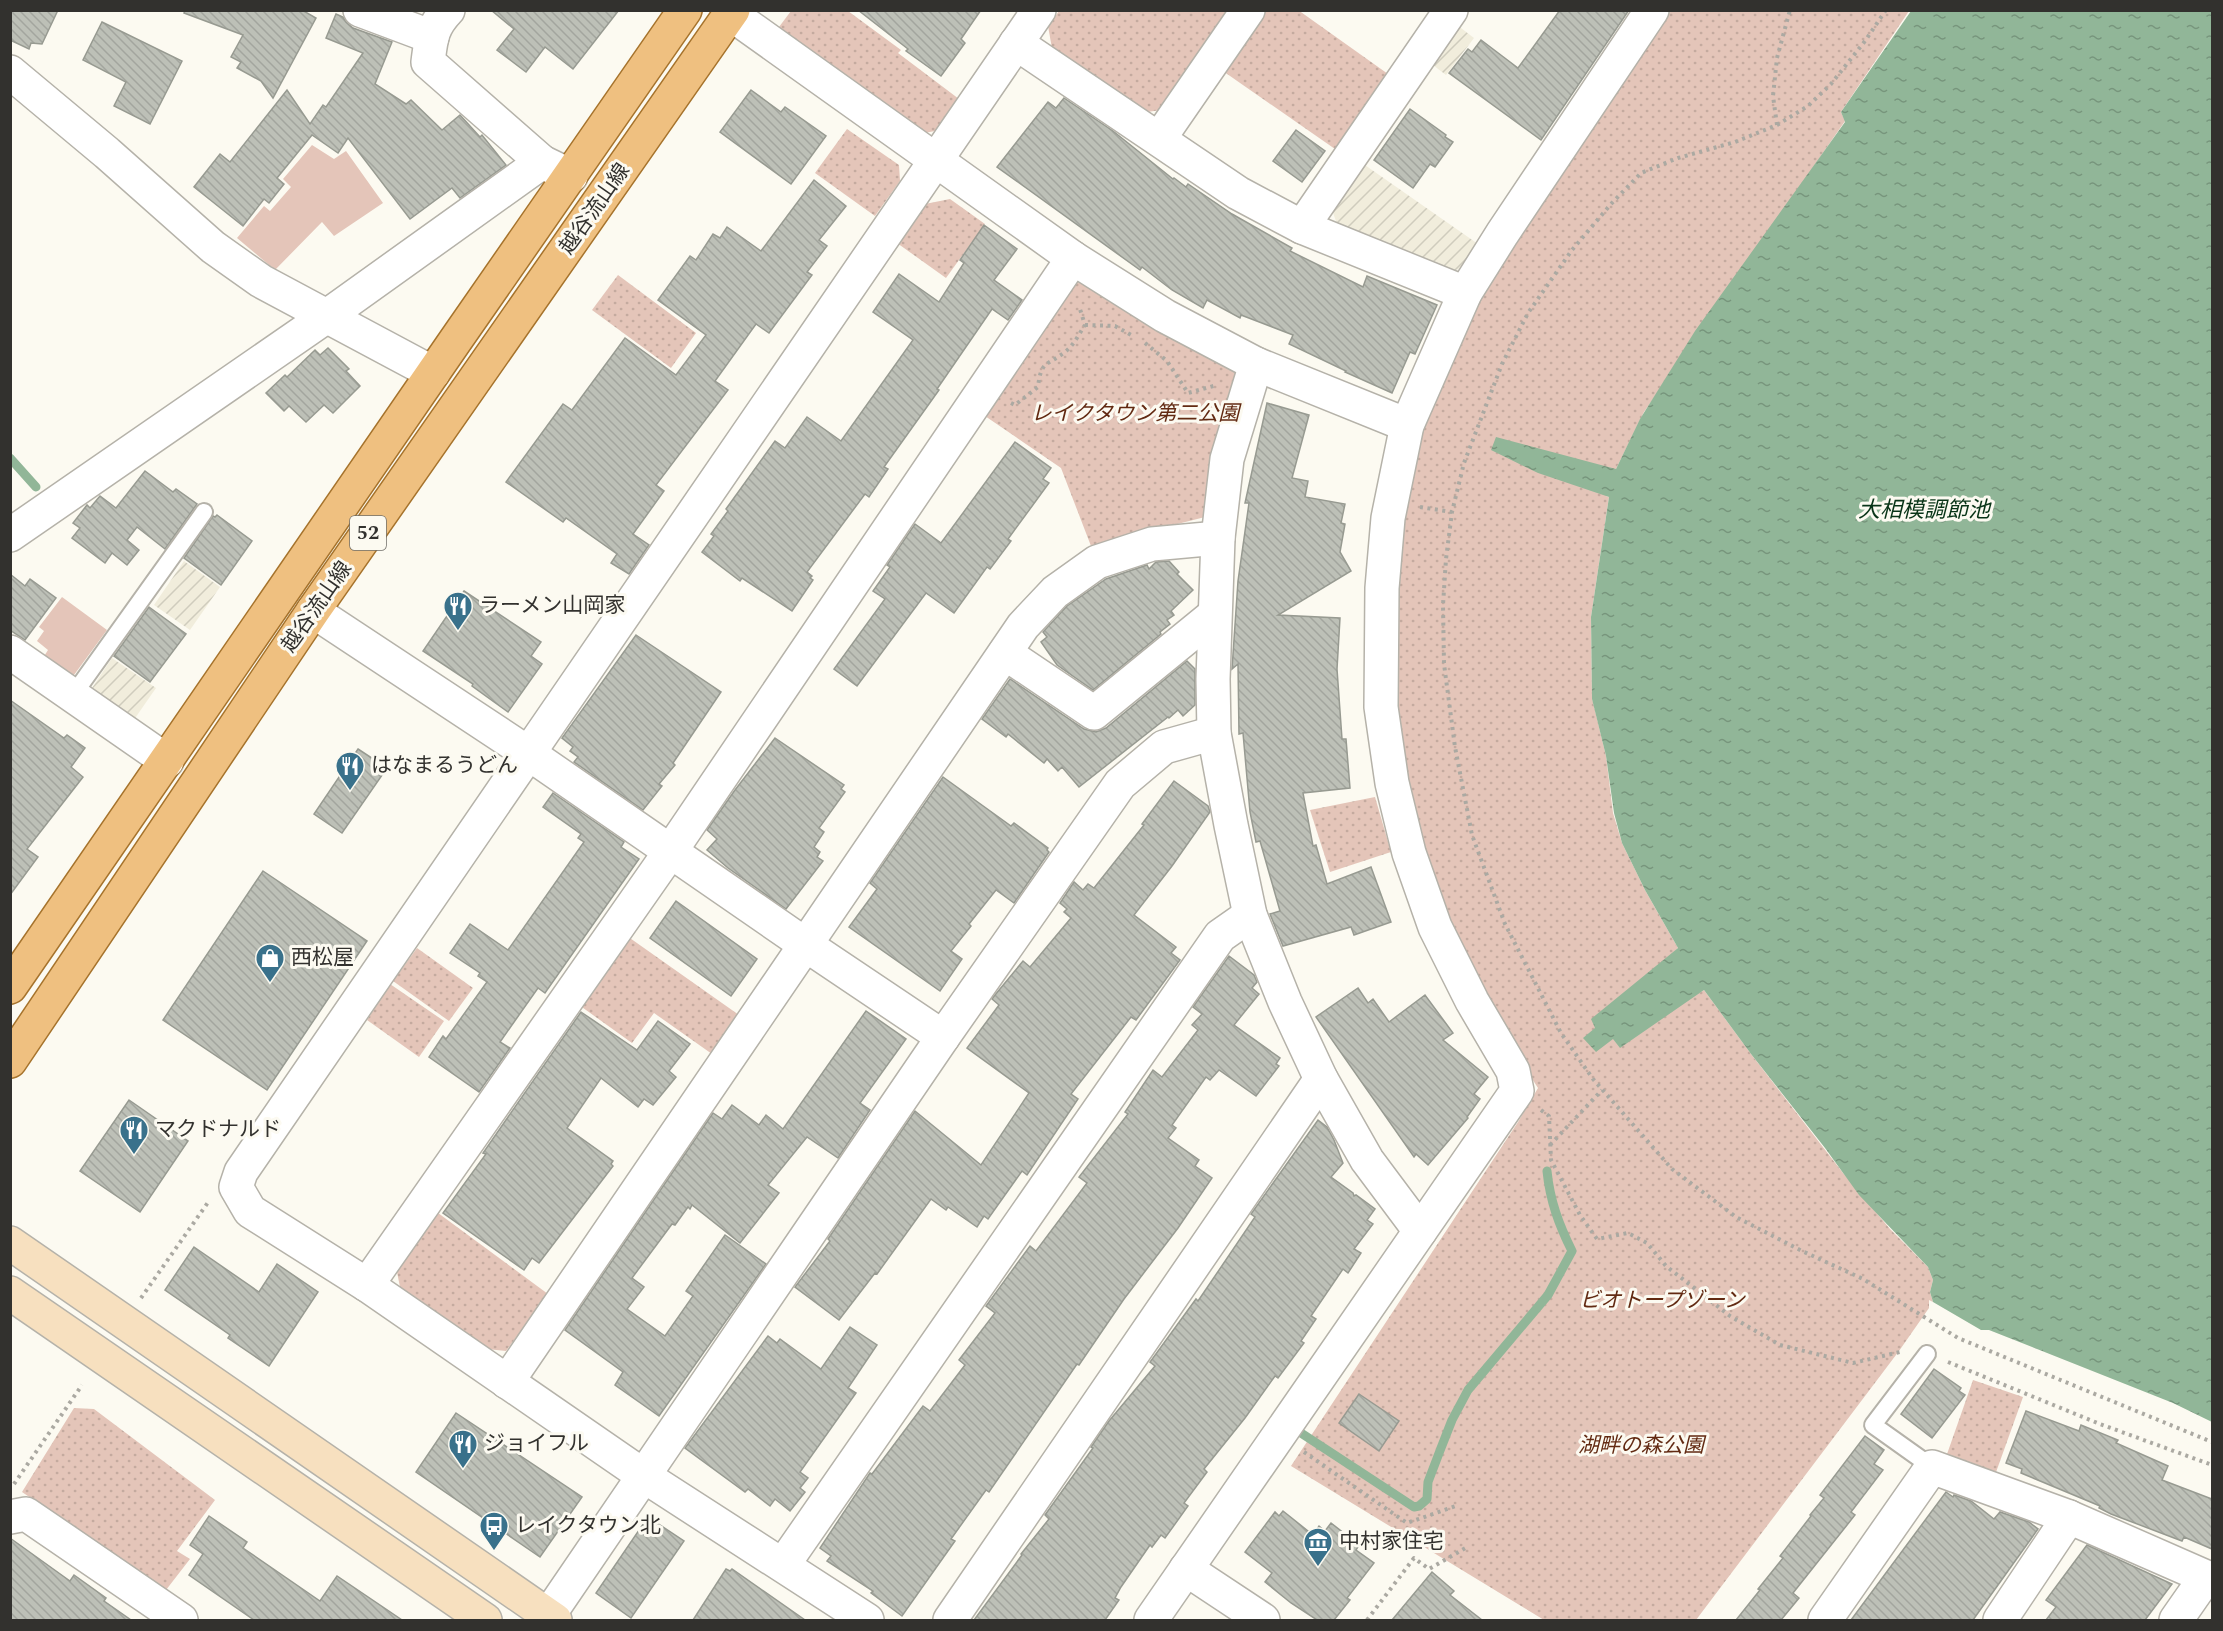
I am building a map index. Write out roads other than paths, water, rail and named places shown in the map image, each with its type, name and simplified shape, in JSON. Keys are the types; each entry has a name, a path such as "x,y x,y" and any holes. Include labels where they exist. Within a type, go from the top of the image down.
{"main road":[{"name":"越谷流山線","path":"10,987 685,10"},
{"name":"越谷流山線","path":"10,1061 313,611 732,12"}],"street":[{"path":"360,10 440,24 428,62 542,162 570,176"},
{"path":"867,1620 644,1476 367,1285 250,1210 236,1187 241,1172 1039,10"},
{"path":"1159,139 1248,10"},
{"path":"1302,227 1451,10"},
{"path":"1151,1620 1517,1091 1513,1071 1472,1001 1435,927 1409,853 1392,783 1381,707 1382,588 1388,518 1407,425 1465,293 1652,10"},
{"path":"732,12 935,161 1073,258 1165,316 1256,364 1407,425"},
{"path":"1016,43 1238,193 1302,227 1465,293"},
{"path":"10,72 107,153 213,247 261,281 433,373"},
{"path":"10,535 327,316 542,162"},
{"path":"367,1285 670,852 1073,258"},
{"path":"1256,364 1227,459 1218,538 1214,615 1214,733 1231,825 1251,915 1285,1002 1321,1079 1367,1160 1420,1231"},
{"path":"507,1382 1023,626 1055,592 1097,562 1152,544 1218,538"},
{"path":"313,611 528,753 943,1037"},
{"path":"1005,653 1094,713 1214,615"},
{"path":"10,652 167,761"},
{"path":"10,1243 552,1618 644,1476 943,1037 1120,784 1164,747 1214,733"},
{"path":"783,1565 1220,936 1251,915"},
{"path":"950,1620 1321,1079"},
{"path":"10,1293 485,1620"},
{"path":"1824,1620 1932,1467 2069,1517 2206,1577 2176,1620"},
{"path":"12,1517 26,1514 142,1609 181,1620"},
{"path":"2000,1620 2069,1517"},
{"path":"1186,1569 1263,1620"}],"lane":[{"path":"73,695 204,512"},
{"path":"1927,1354 1873,1425 1932,1467"}],"water":[{"name":"大相模調節池","path":"1911,11 2212,11 2212,1422 2173,1403 1989,1330 1981,1330 1933,1302 1930,1292 1933,1280 1928,1267 1859,1195 1704,990 1620,1048 1613,1039 1596,1052 1583,1038 1595,1028 1591,1019 1678,948 1645,890 1622,843 1614,813 1606,756 1592,699 1591,617 1609,497 1538,473 1491,450 1496,437 1616,469 1640,419 1695,331 1845,122 1841,112"}],"waterway":[{"path":"10,458 36,487"},
{"path":"1301,1433 1414,1507 1427,1499 1428,1482 1452,1420 1468,1390 1548,1295 1572,1251 1556,1212 1547,1171"}],"place":[{"name":"ラーメン山岡家","path":"458,632"},
{"name":"はなまるうどん","path":"350,792"},
{"name":"西松屋","path":"270,984"},
{"name":"マクドナルド","path":"134,1156"},
{"name":"ジョイフル","path":"463,1470"},
{"name":"レイクタウン北","path":"494,1552"},
{"name":"中村家住宅","path":"1318,1568"}],"park label":[{"name":"レイクタウン第二公園","path":"1135,414"},
{"name":"ビオトープゾーン","path":"1662,1301"},
{"name":"湖畔の森公園","path":"1641,1446"}]}
